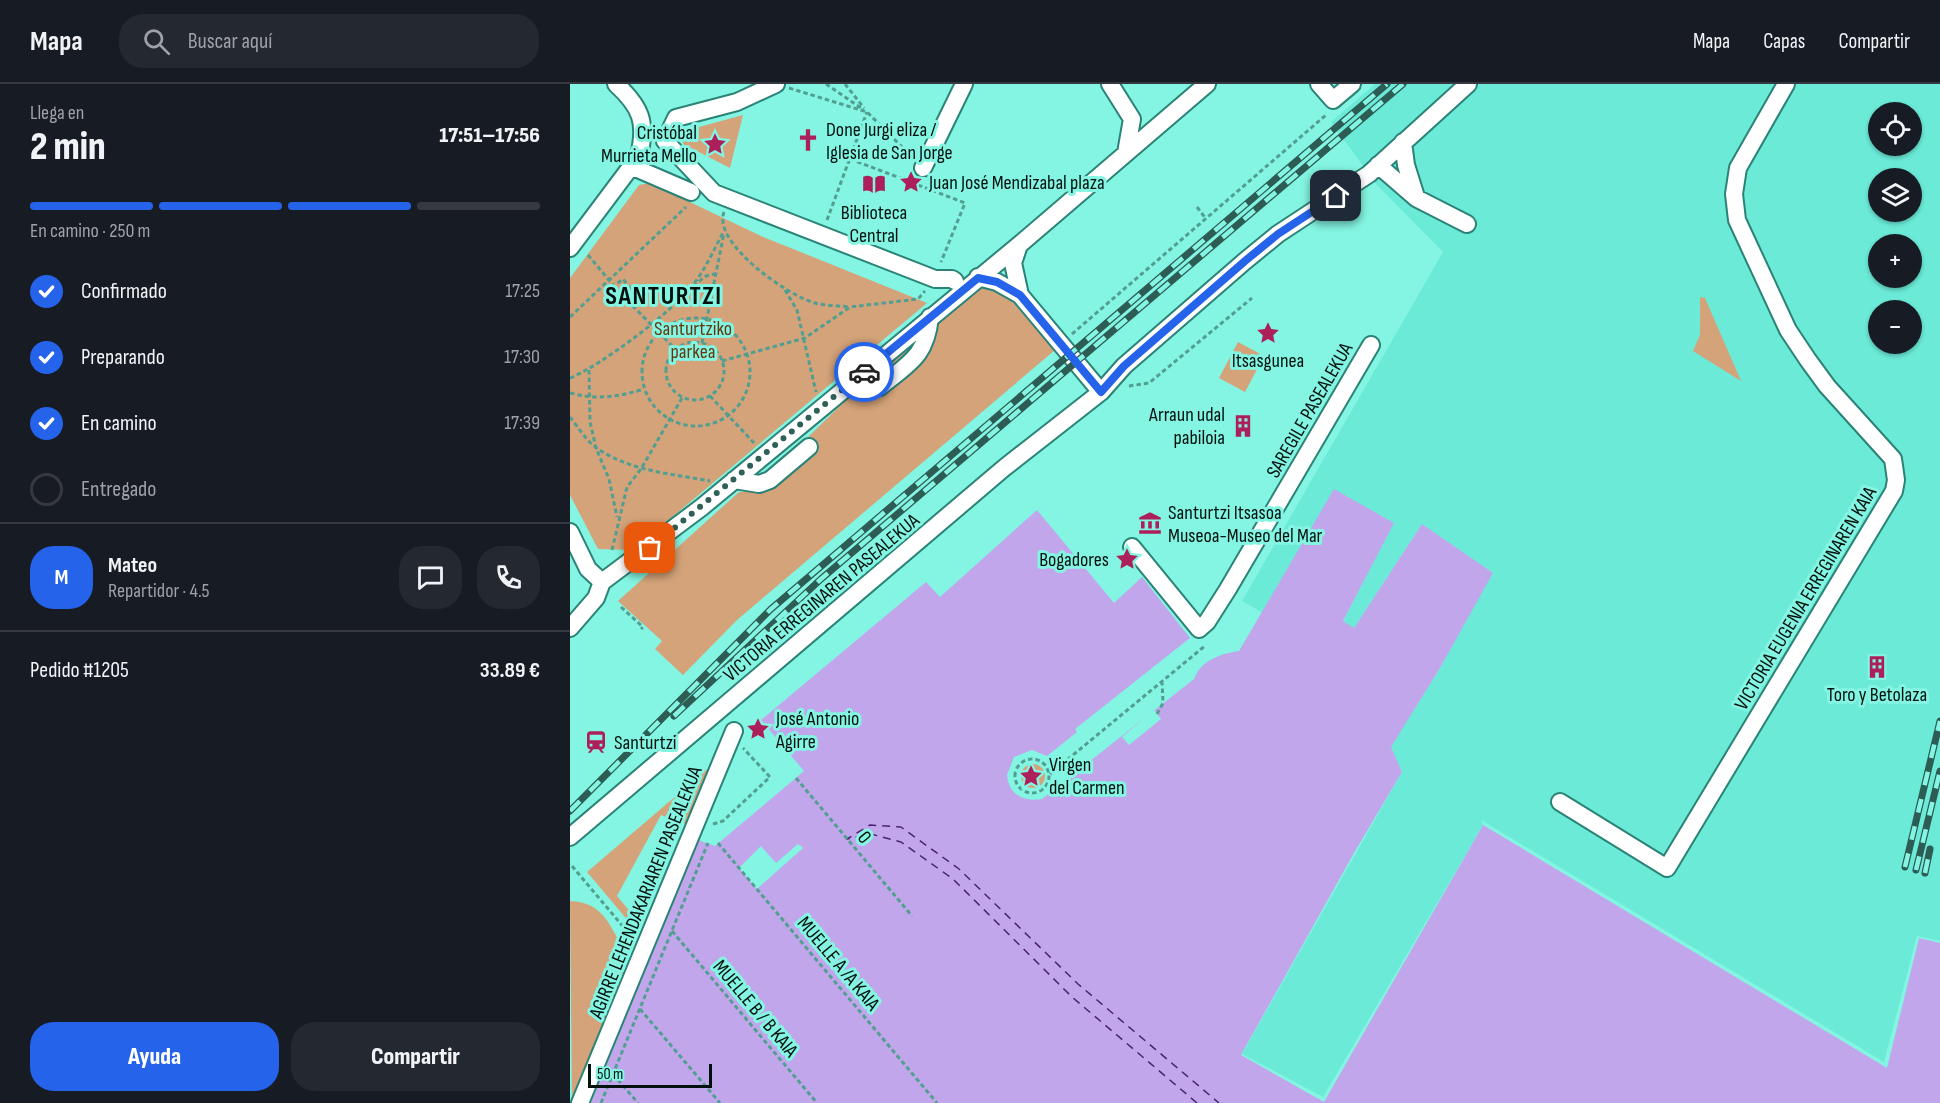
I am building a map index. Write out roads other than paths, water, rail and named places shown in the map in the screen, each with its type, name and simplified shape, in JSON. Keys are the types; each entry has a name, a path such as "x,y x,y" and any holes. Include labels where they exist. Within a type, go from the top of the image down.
{"street":[{"path":"570,248 633,167 639,156 643,139 640,111 615,84"},
{"path":"776,84 738,102 676,118 665,141 708,187 729,200 935,279 955,281"},
{"path":"923,168 964,84"},
{"path":"1110,84 1132,119 1126,153"},
{"path":"570,628 596,598 602,582 615,575 734,480 1019,245 1207,84"},
{"path":"1319,84 1333,100 1352,84"},
{"name":"VICTORIA ERREGINAREN PASEALEKUA","path":"570,837 1004,468 1101,392 1124,366 1278,234 1374,170 1468,84"},
{"name":"VICTORIA EUGENIA ERREGINAREN KAIA","path":"1560,802 1667,868 1894,491 1896,480 1893,459 1827,386 1788,330 1736,214 1734,194 1738,168 1786,84"},
{"path":"1403,142 1406,165 1416,198"},
{"path":"633,167 691,192"},
{"path":"1374,170 1416,198 1467,224"},
{"path":"1019,245 1013,263 1014,278 1020,295 1101,392"},
{"path":"978,278 997,282 1020,295"},
{"path":"880,387 920,354 928,334 930,317"},
{"name":"SAREGILE PASEALEKUA","path":"1132,547 1199,629 1207,622 1228,589 1371,345"},
{"path":"734,480 759,484 770,480 809,447"},
{"path":"570,532 588,569 602,582"},
{"name":"AGIRRE LEHENDAKARIAREN PASEALEKUA","path":"580,1103 734,731"}],"railway":[{"path":"570,811 771,609 1387,84"},
{"path":"674,716 821,579 1403,84"},
{"path":"1905,867 1940,721"},
{"path":"1916,870 1940,771"},
{"path":"1925,873 1930,849"}],"place":[{"name":"Done Jurgi eliza / Iglesia de San Jorge","path":"808,140"},
{"name":"Cristóbal Murrieta Mello","path":"715,144"},
{"name":"Juan José Mendizabal plaza","path":"911,182"},
{"name":"Biblioteca Central","path":"874,184"},
{"name":"Itsasgunea","path":"1268,333"},
{"name":"Arraun udal pabiloia","path":"1243,426"},
{"name":"Santurtzi Itsasoa Museoa-Museo del Mar","path":"1150,523"},
{"name":"Bogadores","path":"1127,559"},
{"name":"Toro y Betolaza","path":"1877,667"},
{"name":"José Antonio Agirre","path":"758,729"},
{"name":"Santurtzi","path":"596,742"},
{"name":"Virgen del Carmen","path":"1031,776"}],"district":[{"name":"SANTURTZI","path":"664,295"}],"park label":[{"name":"Santurtziko parkea","path":"693,340"}]}
